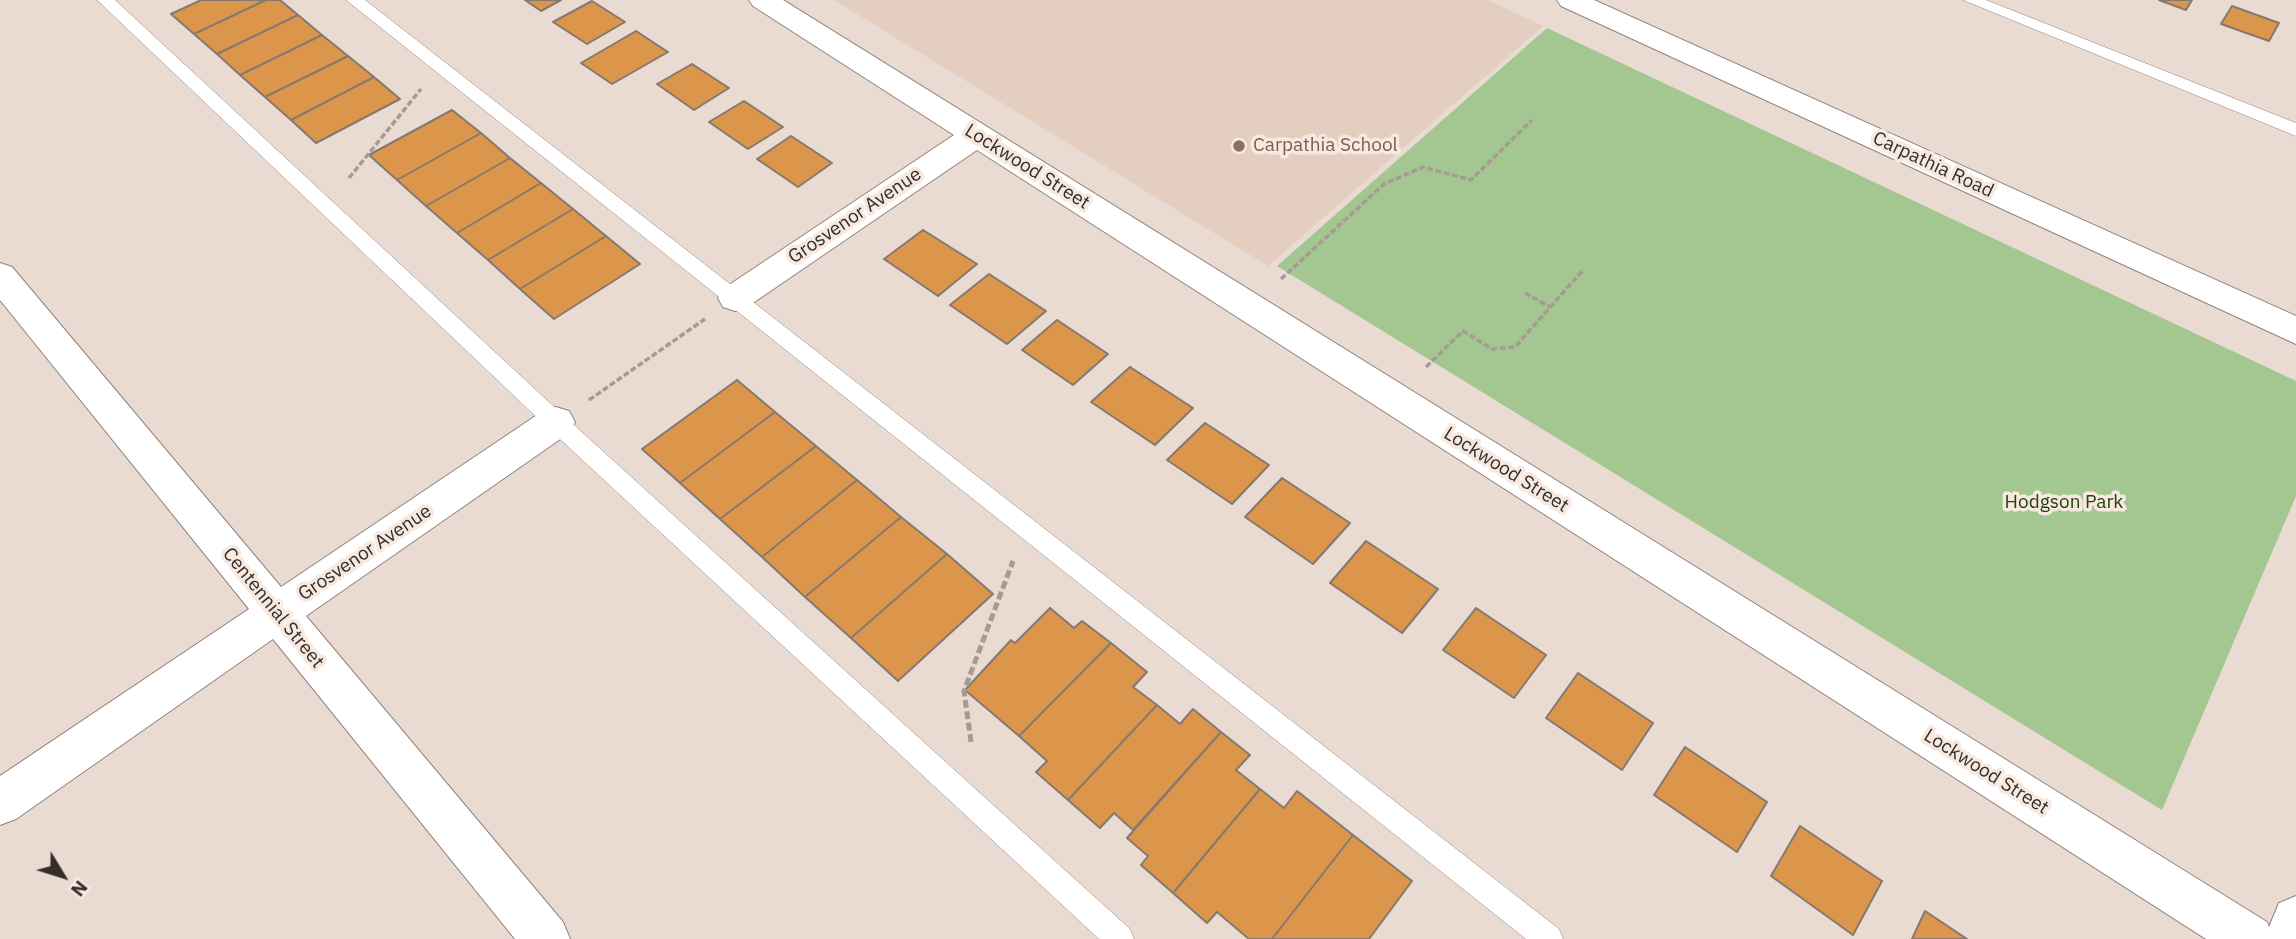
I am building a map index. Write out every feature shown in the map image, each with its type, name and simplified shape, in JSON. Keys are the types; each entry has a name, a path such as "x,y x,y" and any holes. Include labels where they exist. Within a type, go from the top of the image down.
{"street":[{"name":"Lockwood Street","path":"763,0 2250,939"},
{"name":"Carpathia Road","path":"1571,0 2296,331"},
{"name":"Grosvenor Avenue","path":"735,298 976,135"},
{"name":"Centennial Street","path":"0,276 546,939"},
{"name":"Grosvenor Avenue","path":"0,803 556,422"},
{"path":"2289,939 2296,920"}],"lane":[{"path":"106,0 556,422 1120,939"},
{"path":"354,0 1549,939"},
{"path":"1971,0 2296,130"}],"path":[{"path":"349,178 424,85"},
{"path":"1281,279 1384,184 1423,167 1471,180 1532,120"},
{"path":"1426,367 1463,331 1492,349 1515,347 1584,268"},
{"path":"1525,293 1550,307"},
{"path":"556,422 735,298"},
{"path":"971,742 964,691 1013,560"}],"shaded area":[{"name":"Carpathia School","path":"834,0 1488,0 1543,26 1268,266"}],"green space":[{"name":"Hodgson Park","path":"1547,28 2296,381 2296,496 2162,810 1277,266"}],"building":[{"path":"201,0 266,0 194,34 171,14"},
{"path":"266,0 280,0 298,15 217,54 194,34"},
{"path":"525,0 561,0 541,11"},
{"path":"2159,0 2192,0 2186,10"},
{"path":"592,1 625,22 587,44 553,22"},
{"path":"2232,6 2279,23 2269,41 2221,24"},
{"path":"298,15 322,35 240,75 217,54"},
{"path":"636,31 668,52 612,84 581,63"},
{"path":"322,35 348,56 265,97 240,75"},
{"path":"348,56 374,77 291,120 265,97"},
{"path":"692,64 729,88 694,110 657,84"},
{"path":"374,77 400,99 316,143 291,120"},
{"path":"744,101 783,127 748,149 709,122"},
{"path":"452,110 481,133 397,180 369,155"},
{"path":"481,133 510,158 426,206 397,180"},
{"path":"791,136 832,163 798,187 757,159"},
{"path":"510,158 541,183 457,233 426,206"},
{"path":"541,183 573,209 488,260 457,233"},
{"path":"573,209 606,236 520,289 488,260"},
{"path":"923,230 977,264 938,296 884,259"},
{"path":"606,236 640,264 554,319 520,289"},
{"path":"989,274 1046,311 1007,344 950,305"},
{"path":"1057,320 1108,354 1073,385 1022,350"},
{"path":"1130,367 1193,408 1155,445 1091,402"},
{"path":"737,380 775,412 680,483 642,449"},
{"path":"775,412 816,446 720,519 680,483"},
{"path":"1205,423 1269,465 1232,504 1167,460"},
{"path":"816,446 857,480 762,557 720,519"},
{"path":"1282,478 1350,523 1313,564 1245,517"},
{"path":"857,480 901,517 805,597 762,557"},
{"path":"901,517 947,554 851,638 805,597"},
{"path":"1366,541 1438,589 1402,633 1330,583"},
{"path":"947,554 993,594 898,681 851,638"},
{"path":"1050,608 1074,628 1082,621 1111,643 1019,736 965,690 1011,640 1015,643"},
{"path":"1476,608 1546,655 1514,698 1443,650"},
{"path":"1111,643 1147,672 1133,687 1157,705 1068,800 1036,772 1047,761 1019,736"},
{"path":"1578,673 1653,723 1622,770 1546,718"},
{"path":"1157,705 1180,724 1193,709 1221,732 1133,830 1114,813 1100,828 1068,800"},
{"path":"1221,732 1250,755 1236,770 1260,789 1173,893 1141,865 1148,856 1127,838"},
{"path":"1685,747 1767,802 1737,852 1654,795"},
{"path":"1260,789 1284,808 1297,791 1353,835 1272,939 1249,939 1217,912 1207,923 1173,893"},
{"path":"1800,826 1882,881 1853,935 1771,876"},
{"path":"1353,835 1412,881 1369,939 1272,939"},
{"path":"1925,911 1967,939 1912,939"}],"place":[{"name":"Carpathia School","path":"1239,146"}]}
